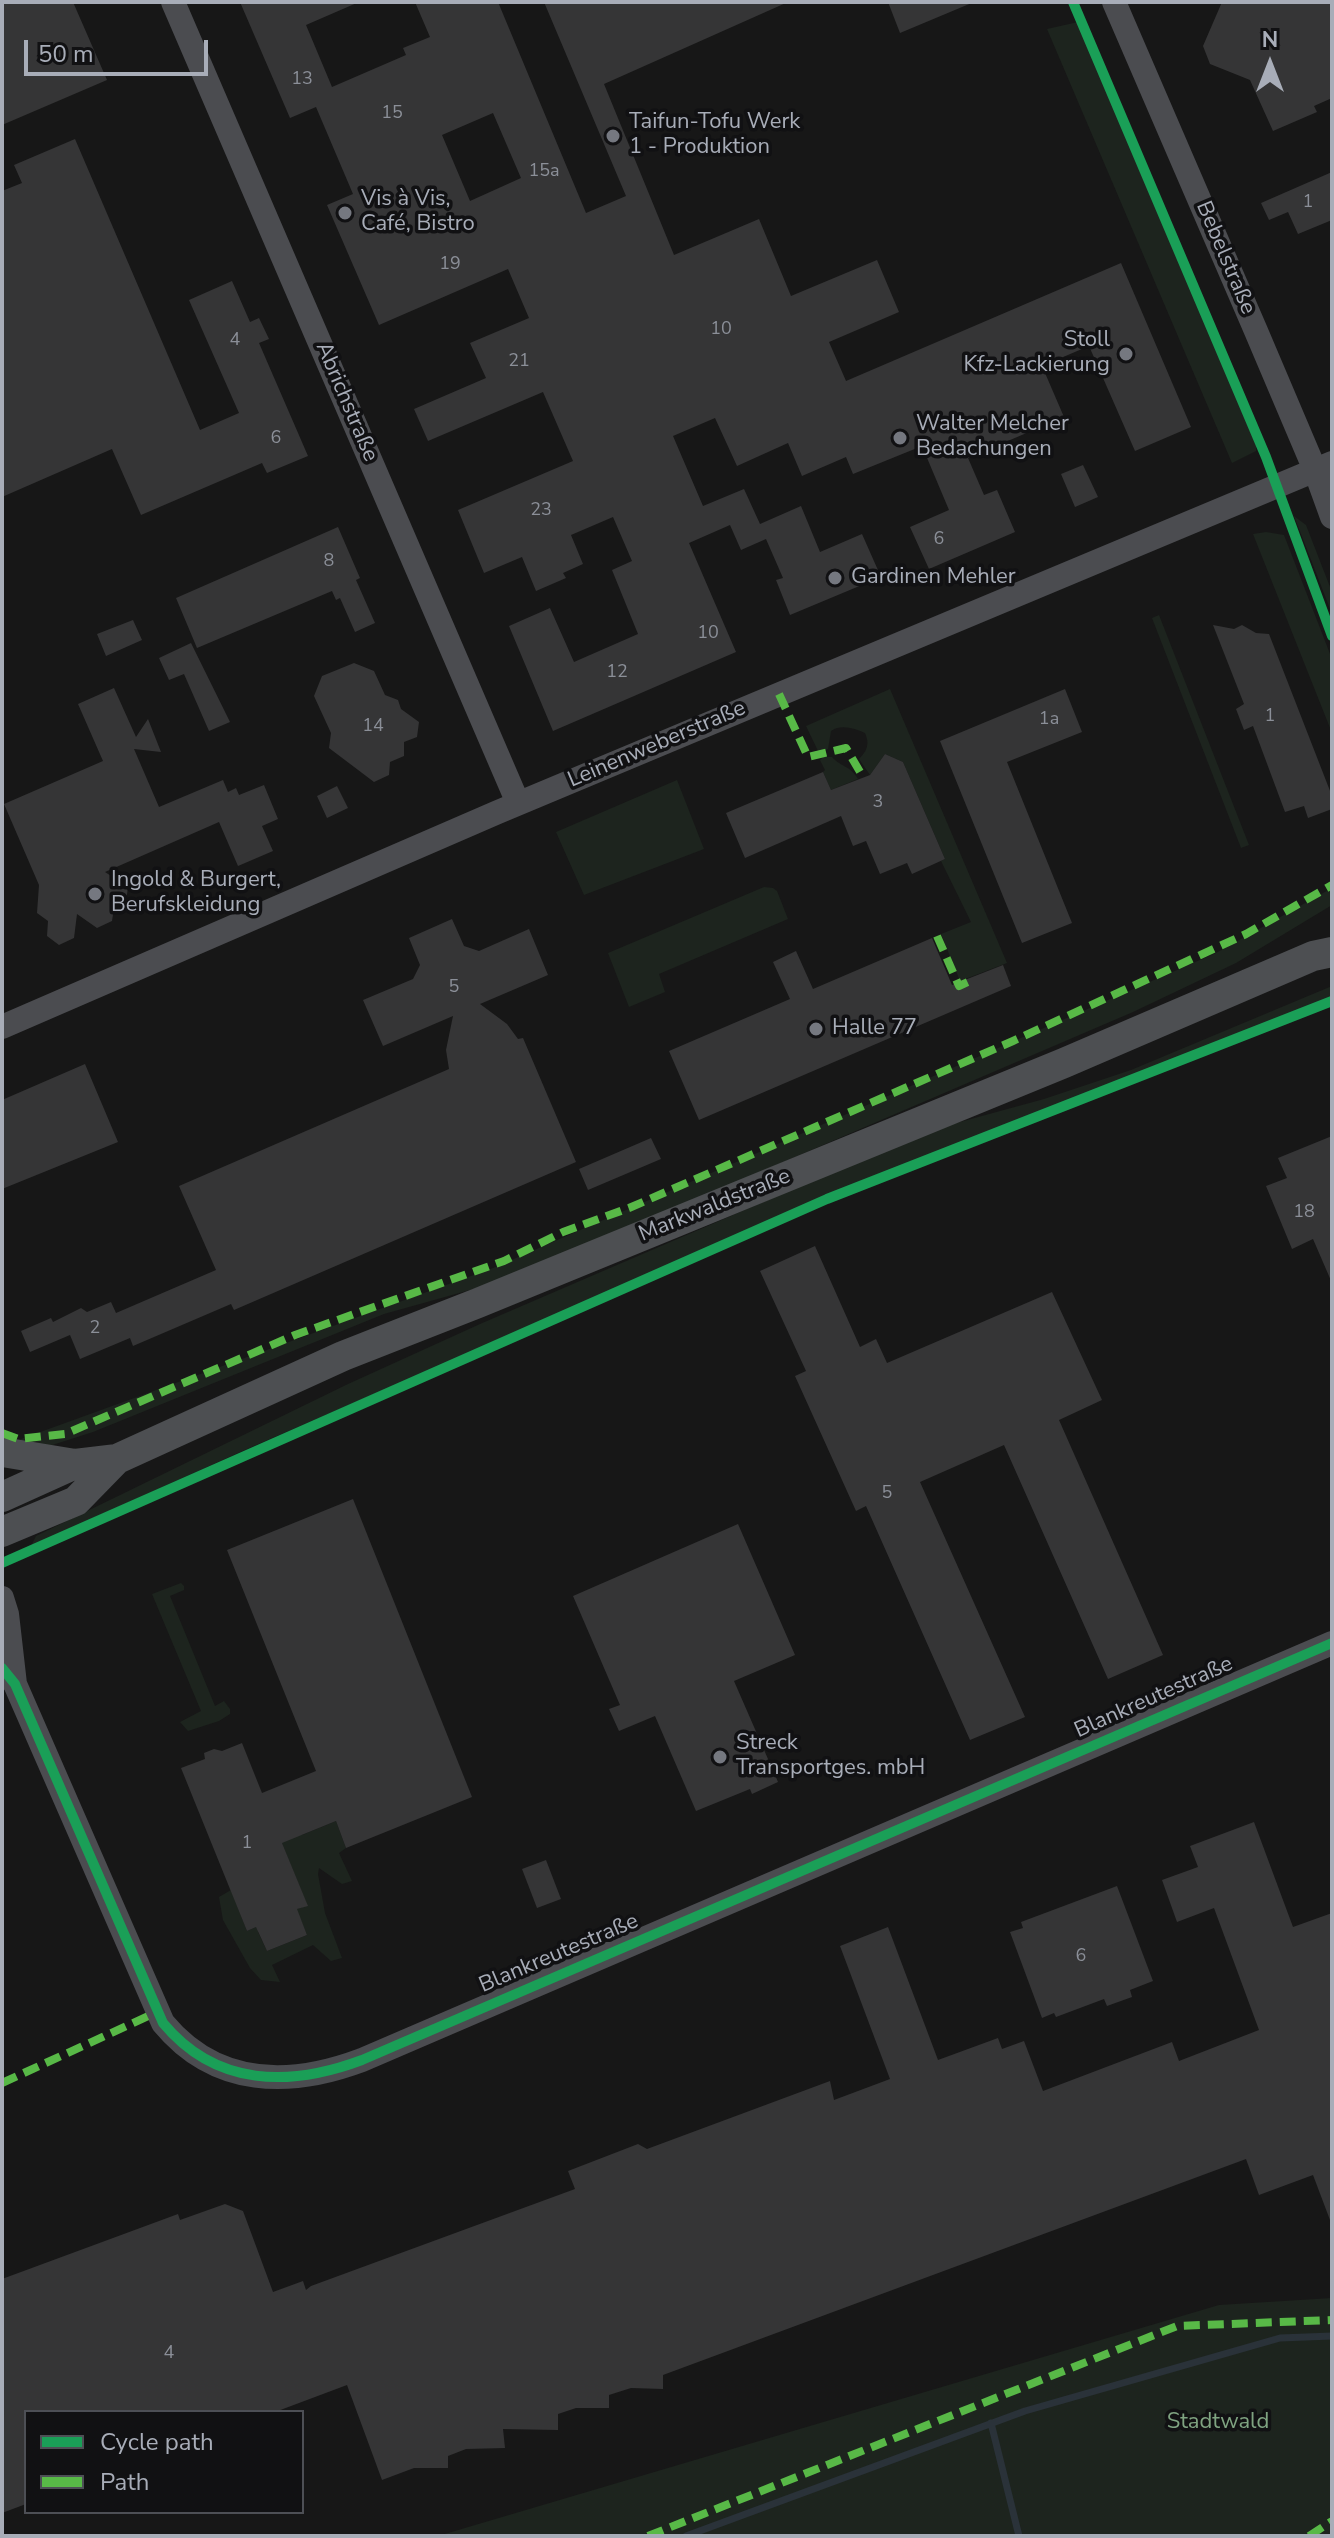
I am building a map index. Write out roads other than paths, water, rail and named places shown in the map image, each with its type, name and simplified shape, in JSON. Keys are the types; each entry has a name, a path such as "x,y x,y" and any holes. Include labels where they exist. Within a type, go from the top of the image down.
{"main road":[{"name":"Markwaldstraße","path":"2,1497 75,1464 117,1459 343,1356 1049,1069 1326,949"},
{"path":"2,1452 75,1464"},
{"name":"Markwaldstraße","path":"2,1532 76,1501 117,1459"}],"street":[{"name":"Abrichstraße","path":"173,2 518,803"},
{"name":"Bebelstraße","path":"1114,2 1324,466 1332,517"},
{"name":"Leinenweberstraße","path":"2,1027 518,803 1324,466"},
{"name":"Blankreutestraße","path":"2,1598 7,1614 9,1676 163,2023 178,2041 212,2063 232,2072 273,2078 313,2075 362,2060 1332,1643"}],"waterway":[{"path":"686,2536 1025,2411 1280,2338 1332,2336"},
{"path":"991,2423 1019,2536"}],"place":[{"name":"Taifun-Tofu Werk 1 - Produktion","path":"613,136"},
{"name":"Vis à Vis, Café, Bistro","path":"345,213"},
{"name":"Stoll Kfz-Lackierung","path":"1126,354"},
{"name":"Walter Melcher Bedachungen","path":"900,438"},
{"name":"Gardinen Mehler","path":"835,578"},
{"name":"Ingold & Burgert, Berufskleidung","path":"95,894"},
{"name":"Halle 77","path":"816,1029"},
{"name":"Streck Transportges. mbH","path":"720,1757"}],"park label":[{"name":"Stadtwald","path":"1218,2423"}]}
